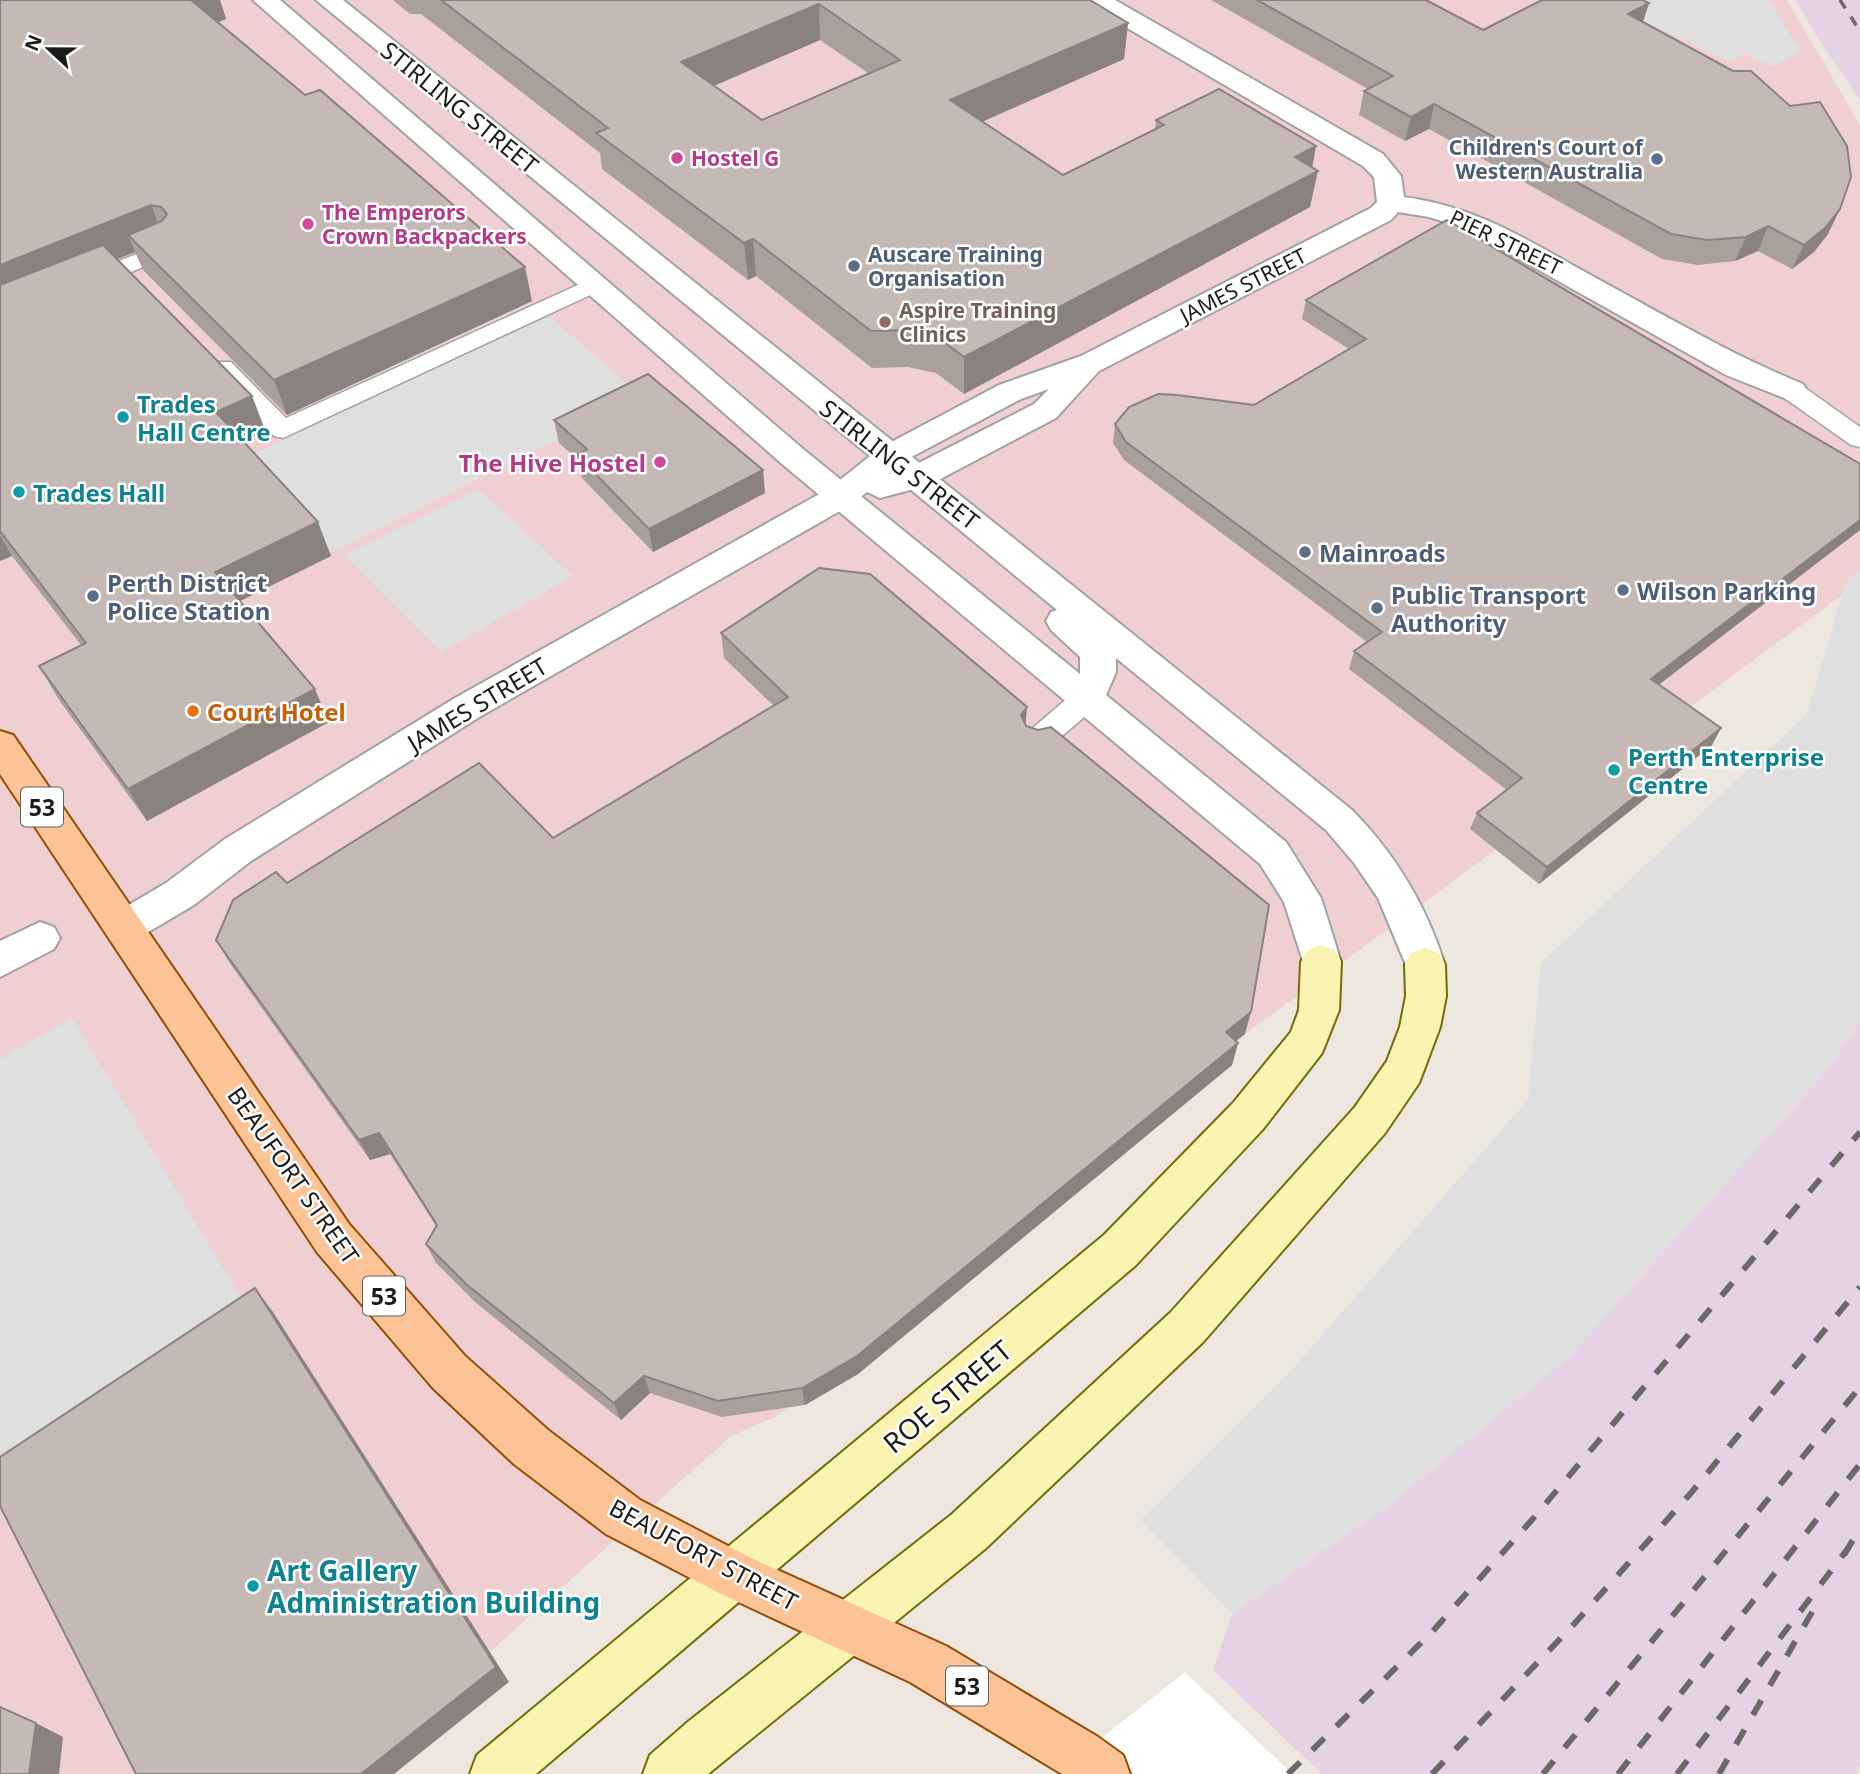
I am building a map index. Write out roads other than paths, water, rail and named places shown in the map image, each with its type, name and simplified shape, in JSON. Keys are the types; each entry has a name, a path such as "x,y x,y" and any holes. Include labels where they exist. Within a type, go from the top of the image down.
{"main road":[{"name":"BEAUFORT STREET","path":"0,745 333,1238 449,1372 531,1447 623,1517 734,1575 850,1627 957,1680 1092,1765"},
{"name":"ROE STREET","path":"496,1774 1120,1250 1248,1116 1308,1041 1319,1010 1321,962"},
{"path":"668,1774 707,1739 968,1532 1187,1327 1370,1120 1404,1070 1420,1027 1426,996 1425,965"}],"street":[{"name":"STIRLING STREET","path":"265,0 841,496 1273,853 1302,898 1321,962"},
{"name":"STIRLING STREET","path":"328,0 1339,820 1363,844 1403,904 1425,965"},
{"path":"1097,0 1373,160 1387,176 1391,203"},
{"name":"JAMES STREET","path":"124,927 180,894 239,850 468,707 841,496 891,455 1010,392 1093,363 1381,214 1391,203"},
{"name":"PIER STREET","path":"1391,203 1433,209 1474,222 1737,368 1792,391"},
{"name":"JAMES STREET","path":"841,496 918,477 1045,411 1093,363"},
{"path":"1034,570 1041,601 1093,647 1101,662 1100,675 1087,698"},
{"path":"0,960 40,938"}],"lane":[{"path":"63,292 166,249"},
{"path":"124,267 142,286"},
{"path":"208,354 283,430 593,285"},
{"path":"1792,391 1860,439"},
{"path":"1037,741 1087,698"}],"railway":[{"path":"1840,0 1860,31"},
{"path":"1288,1774 1431,1633 1530,1522 1860,1132"},
{"path":"1432,1774 1575,1623 1691,1493 1860,1287"},
{"path":"1543,1774 1860,1387"},
{"path":"1618,1774 1860,1464"},
{"path":"1848,1549 1860,1528"},
{"path":"1677,1774 1848,1549"},
{"path":"1844,1555 1848,1549"},
{"path":"1719,1774 1815,1607"}],"place":[{"name":"Hostel G","path":"677,158"},
{"name":"Children's Court of Western Australia","path":"1657,159"},
{"name":"The Emperors Crown Backpackers","path":"308,224"},
{"name":"Auscare Training Organisation","path":"854,266"},
{"name":"Aspire Training Clinics","path":"885,322"},
{"name":"Trades Hall Centre","path":"123,417"},
{"name":"The Hive Hostel","path":"660,462"},
{"name":"Trades Hall","path":"19,492"},
{"name":"Mainroads","path":"1305,552"},
{"name":"Wilson Parking","path":"1623,590"},
{"name":"Perth District Police Station","path":"93,596"},
{"name":"Public Transport Authority","path":"1377,608"},
{"name":"Court Hotel","path":"193,711"},
{"name":"Perth Enterprise Centre","path":"1614,770"},
{"name":"Art Gallery Administration Building","path":"253,1586"}]}
